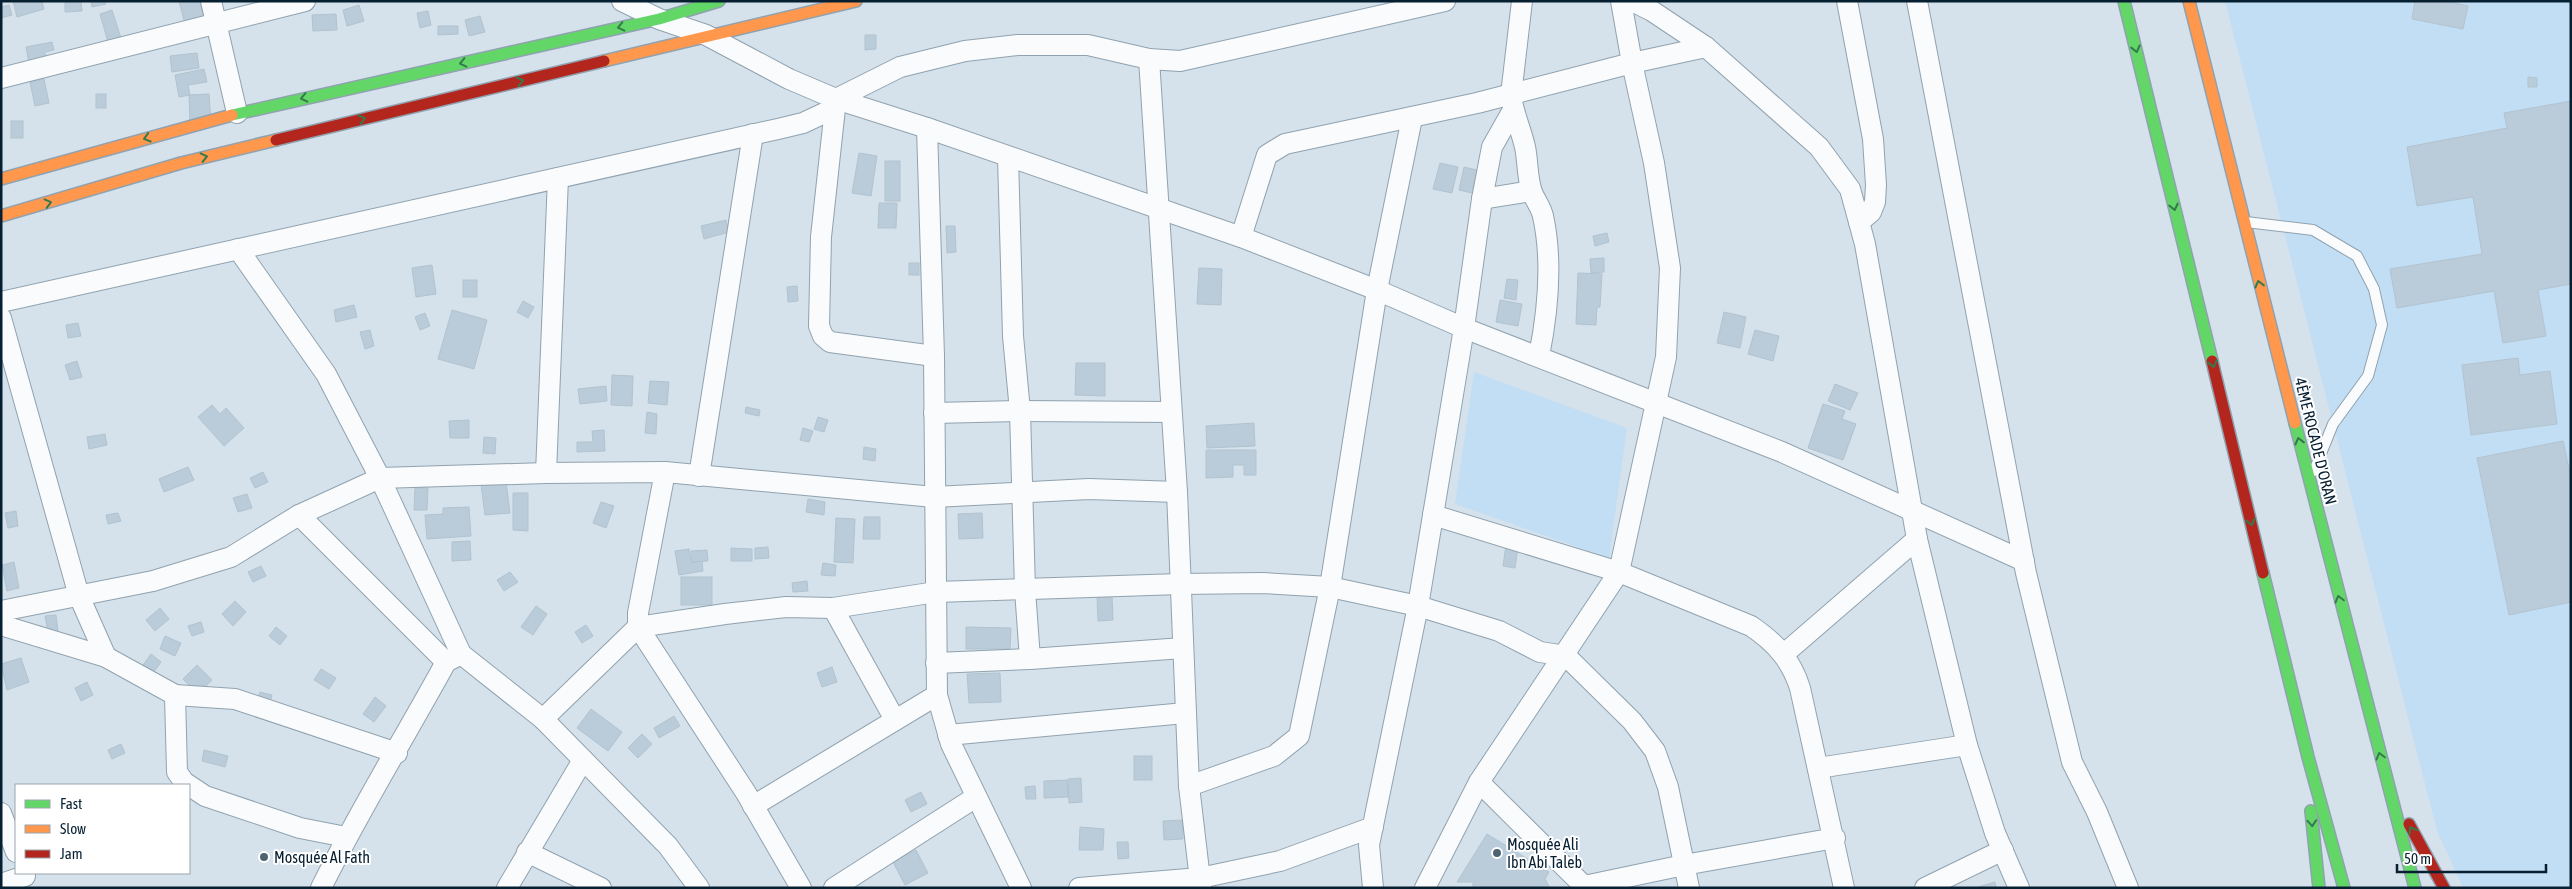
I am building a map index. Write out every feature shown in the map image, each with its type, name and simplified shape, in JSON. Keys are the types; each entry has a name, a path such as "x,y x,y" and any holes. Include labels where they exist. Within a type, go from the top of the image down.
{"main road":[{"path":"1,179 237,113 659,19 719,1"},
{"path":"1,216 181,162 706,35 856,1"},
{"path":"2124,1 2308,757 2344,888"},
{"name":"4ÈME ROCADE D'ORAN","path":"2189,1 2243,222 2415,888"},
{"path":"2308,757 2314,856 2319,888"},
{"path":"2388,786 2444,888"}],"street":[{"path":"211,1 237,113"},
{"path":"1,78 305,1"},
{"path":"622,1 659,19 706,35 836,104 927,128 1241,238 1376,290 1464,328 1540,356 1656,404 1782,452 1913,513 2024,561"},
{"path":"1,302 803,123 900,67 965,51 1018,45 1088,45 1149,59 1180,61 1327,26 1445,1"},
{"path":"1373,888 1369,845 1418,606 1464,328 1482,199 1492,147 1512,103 1522,1"},
{"path":"1425,888 1479,782 1566,656 1619,572 1666,357 1670,268 1654,163 1632,63 1621,1"},
{"path":"1632,1 1656,6 1706,47 1820,146 1850,189 1859,222 1917,539 1968,745 2002,850 2019,888"},
{"path":"1846,1 1873,139 1876,185 1875,202 1871,212 1859,222"},
{"path":"1917,1 2024,561 2072,762 2097,812 2128,888"},
{"path":"1241,238 1267,154 1285,144 1412,118 1512,103 1632,63 1706,47"},
{"path":"1149,59 1161,210 1177,492 1189,786 1201,883"},
{"path":"1512,103 1525,145 1532,191 1542,213 1547,236 1546,322 1540,356"},
{"path":"836,104 821,238 819,326 823,336 830,342 934,356"},
{"path":"1189,786 1274,756 1300,736 1330,587 1376,290 1412,118"},
{"path":"927,128 934,356 937,695 950,744 1021,888"},
{"path":"699,476 753,134"},
{"path":"1008,157 1013,336 1020,411 1025,590 1030,659"},
{"path":"546,472 558,178"},
{"path":"1482,199 1532,191"},
{"path":"238,249 326,374 380,478 453,658"},
{"path":"1,318 79,596 106,657"},
{"path":"934,413 1020,411 1171,412"},
{"path":"1,611 153,582 231,556 299,515 380,478 546,472 665,472 934,497 1089,489 1177,492"},
{"path":"665,472 638,613 638,627 753,806 801,888"},
{"path":"299,515 453,658 543,719 668,846 699,888"},
{"path":"1432,515 1619,572 1751,626 1769,638 1784,654 1793,668 1800,688 1844,888"},
{"path":"1784,654 1917,539"},
{"path":"543,719 638,627 786,607 833,608 936,592 1180,584 1262,583 1330,587 1418,606 1499,632 1540,652 1566,656 1632,721 1655,751 1668,787 1690,888"},
{"path":"833,608 895,720"},
{"path":"1,625 106,657 175,695 235,699 397,753"},
{"path":"936,663 1030,659 1182,648"},
{"path":"321,888 346,838 453,658"},
{"path":"175,695 177,772 187,784"},
{"path":"753,806 937,695"},
{"path":"948,734 1185,713"},
{"path":"1818,768 1968,745"},
{"path":"507,888 583,760"},
{"path":"1479,782 1584,887 1684,865 1834,838"},
{"path":"190,786 205,796 300,828 346,838"},
{"path":"834,888 976,797"},
{"path":"1,813 15,849"},
{"path":"1079,888 1201,883 1280,861 1373,827"},
{"path":"1925,888 2002,850"},
{"path":"528,852 601,888"},
{"path":"1,884 26,879"}],"lane":[{"path":"2243,222 2314,230 2357,256 2374,289 2382,325 2368,376 2333,424 2310,482"}],"shaded area":[{"path":"2225,1 2571,1 2571,888 2463,888 2437,831"},
{"path":"1474,372 1627,428 1609,558 1455,504"}],"building":[{"path":"13,1 42,1 44,9 17,17"},
{"path":"65,1 81,1 82,11 65,12"},
{"path":"91,1 105,1 106,4 92,7"},
{"path":"179,1 200,1 205,23 186,28"},
{"path":"2415,1 2445,1 2468,6 2463,29 2412,19"},
{"path":"9,5 12,15 1,18 1,7"},
{"path":"359,5 364,21 347,26 343,10"},
{"path":"112,10 121,38 108,42 100,14"},
{"path":"428,11 431,25 420,28 417,13"},
{"path":"336,14 337,30 313,31 312,15"},
{"path":"480,16 485,32 469,36 465,20"},
{"path":"438,26 458,26 458,34 438,35"},
{"path":"865,35 876,35 876,49 865,50"},
{"path":"52,42 54,50 45,52 46,60 29,63 26,47"},
{"path":"197,53 199,68 172,72 170,56"},
{"path":"204,69 207,82 188,85 190,95 179,97 175,75"},
{"path":"2528,77 2537,78 2537,87 2528,87"},
{"path":"44,79 49,103 35,106 30,82"},
{"path":"96,94 106,94 106,108 96,108"},
{"path":"209,94 211,123 190,124 189,95"},
{"path":"2571,101 2571,284 2538,290 2546,336 2503,343 2494,291 2397,308 2390,269 2482,254 2473,197 2417,206 2407,147 2507,128 2504,113"},
{"path":"11,121 23,121 23,138 11,138"},
{"path":"859,153 877,156 871,196 852,193"},
{"path":"885,161 900,161 900,201 885,201"},
{"path":"1440,163 1458,167 1452,193 1433,189"},
{"path":"1464,167 1477,170 1472,193 1459,190"},
{"path":"879,203 897,203 896,228 878,228"},
{"path":"726,220 729,232 704,239 701,226"},
{"path":"946,226 955,226 956,252 947,253"},
{"path":"1607,233 1609,242 1595,246 1593,236"},
{"path":"1604,258 1604,272 1591,273 1590,259"},
{"path":"909,263 919,263 919,275 909,275"},
{"path":"432,265 436,294 416,297 412,268"},
{"path":"1199,268 1222,269 1221,305 1197,304"},
{"path":"1578,273 1602,274 1600,307 1597,307 1596,325 1576,324"},
{"path":"1507,279 1518,280 1516,300 1504,298"},
{"path":"463,280 477,280 477,297 463,297"},
{"path":"797,286 798,301 788,302 787,287"},
{"path":"1500,300 1522,304 1518,326 1496,322"},
{"path":"523,301 534,307 528,318 517,312"},
{"path":"354,305 357,317 336,322 334,310"},
{"path":"452,310 487,320 474,369 438,359"},
{"path":"1724,312 1746,317 1740,348 1717,343"},
{"path":"425,313 430,326 420,330 415,317"},
{"path":"78,323 81,336 68,338 66,325"},
{"path":"370,330 374,346 365,349 360,332"},
{"path":"1755,330 1779,336 1773,361 1748,354"},
{"path":"2518,358 2520,375 2550,371 2557,424 2471,435 2462,365"},
{"path":"77,361 82,377 70,380 65,365"},
{"path":"1076,363 1105,363 1105,396 1075,395"},
{"path":"612,375 633,376 632,406 611,405"},
{"path":"650,381 669,382 667,405 648,403"},
{"path":"1835,384 1858,393 1850,410 1828,401"},
{"path":"606,386 607,401 580,404 578,389"},
{"path":"1823,404 1845,411 1842,419 1856,424 1843,460 1808,448"},
{"path":"212,405 220,414 226,408 244,428 224,446 198,417"},
{"path":"746,407 760,410 759,416 745,413"},
{"path":"647,412 657,414 656,434 645,433"},
{"path":"818,417 828,420 824,432 814,429"},
{"path":"469,420 469,438 450,438 449,421"},
{"path":"1254,423 1255,446 1207,448 1206,426"},
{"path":"803,428 813,431 809,442 800,440"},
{"path":"604,430 605,451 577,452 577,442 593,442 592,431"},
{"path":"105,434 107,445 89,449 87,437"},
{"path":"484,437 496,438 495,454 483,453"},
{"path":"2563,441 2571,478 2571,602 2509,615 2477,458"},
{"path":"864,447 876,449 875,461 863,459"},
{"path":"1206,450 1256,450 1256,475 1244,475 1244,465 1233,465 1233,477 1206,478"},
{"path":"188,467 194,480 164,492 159,479"},
{"path":"263,472 268,482 255,488 250,478"},
{"path":"506,481 510,513 485,515 481,484"},
{"path":"415,488 428,488 427,510 414,510"},
{"path":"513,493 528,493 528,531 513,530"},
{"path":"247,494 252,508 238,512 233,498"},
{"path":"808,499 825,502 824,515 806,512"},
{"path":"601,502 614,506 606,528 593,523"},
{"path":"469,507 471,536 427,539 425,515 443,514 443,508"},
{"path":"16,511 18,526 8,528 5,513"},
{"path":"118,513 121,521 108,524 106,515"},
{"path":"982,513 983,538 959,539 958,514"},
{"path":"864,517 880,517 880,539 863,539"},
{"path":"836,518 855,519 853,563 834,562"},
{"path":"470,541 471,560 452,561 452,542"},
{"path":"1506,545 1518,547 1515,568 1503,566"},
{"path":"768,547 769,558 755,559 755,548"},
{"path":"731,548 752,549 752,561 731,561"},
{"path":"689,549 691,562 702,561 703,571 679,575 675,551"},
{"path":"707,550 708,561 691,562 691,551"},
{"path":"14,562 19,588 7,591 2,565"},
{"path":"823,563 836,565 835,576 821,575"},
{"path":"261,566 266,576 253,582 248,572"},
{"path":"510,572 518,582 504,591 497,580"},
{"path":"681,577 712,577 712,605 681,605"},
{"path":"807,581 808,591 793,592 792,583"},
{"path":"1112,595 1113,620 1098,621 1097,596"},
{"path":"235,601 246,612 233,626 222,614"},
{"path":"536,606 547,614 533,635 521,627"},
{"path":"160,608 169,619 155,631 146,620"},
{"path":"56,615 58,631 48,632 45,616"},
{"path":"201,622 204,632 192,636 188,626"},
{"path":"586,625 593,636 582,643 575,632"},
{"path":"276,627 287,636 280,645 269,636"},
{"path":"966,627 1011,628 1010,649 966,649"},
{"path":"165,636 181,643 175,656 160,649"},
{"path":"151,654 161,662 153,673 143,665"},
{"path":"21,658 29,682 7,690 1,664"},
{"path":"197,665 212,680 198,694 183,679"},
{"path":"832,667 837,682 822,687 817,673"},
{"path":"321,669 336,678 329,689 314,680"},
{"path":"1000,673 1001,702 969,703 967,674"},
{"path":"87,682 93,695 81,701 75,688"},
{"path":"260,692 272,695 269,707 257,704"},
{"path":"375,697 386,706 374,722 363,714"},
{"path":"591,709 622,732 608,751 577,728"},
{"path":"674,716 680,726 659,738 654,728"},
{"path":"642,734 652,744 638,758 628,748"},
{"path":"121,744 125,753 112,759 108,750"},
{"path":"204,750 228,756 225,767 202,761"},
{"path":"1134,756 1152,756 1152,780 1134,780"},
{"path":"1081,778 1082,802 1069,803 1068,779"},
{"path":"1067,780 1068,797 1044,798 1044,781"},
{"path":"1035,786 1036,799 1026,799 1025,787"},
{"path":"921,792 927,804 911,812 905,800"},
{"path":"1182,820 1183,839 1164,840 1163,821"},
{"path":"1080,827 1104,829 1103,850 1079,850"},
{"name":"Mosquée Ali Ibn Abi Taleb","path":"1487,834 1549,872 1545,879 1550,888 1473,888 1473,882 1457,882"},
{"path":"1117,842 1128,842 1129,858 1118,859"},
{"path":"916,850 928,873 905,885 893,862"},
{"path":"1995,882 1996,888 1978,888 1978,887"}],"traffic: fast":[{"path":"232,115 659,19 719,1"},
{"path":"2124,1 2212,361"},
{"path":"2295,423 2415,888"},
{"path":"2263,573 2308,757 2344,888"},
{"path":"2311,811 2319,888"}],"traffic: slow":[{"path":"604,61 856,1"},
{"path":"2189,1 2295,423"},
{"path":"1,179 232,115"},
{"path":"1,216 181,163 276,140"}],"traffic: jam":[{"path":"276,140 604,61"},
{"path":"2212,361 2263,573"},
{"path":"2409,824 2444,888"}],"place":[{"name":"Mosquée Ali Ibn Abi Taleb","path":"1497,853"},
{"name":"Mosquée Al Fath","path":"264,857"}]}
